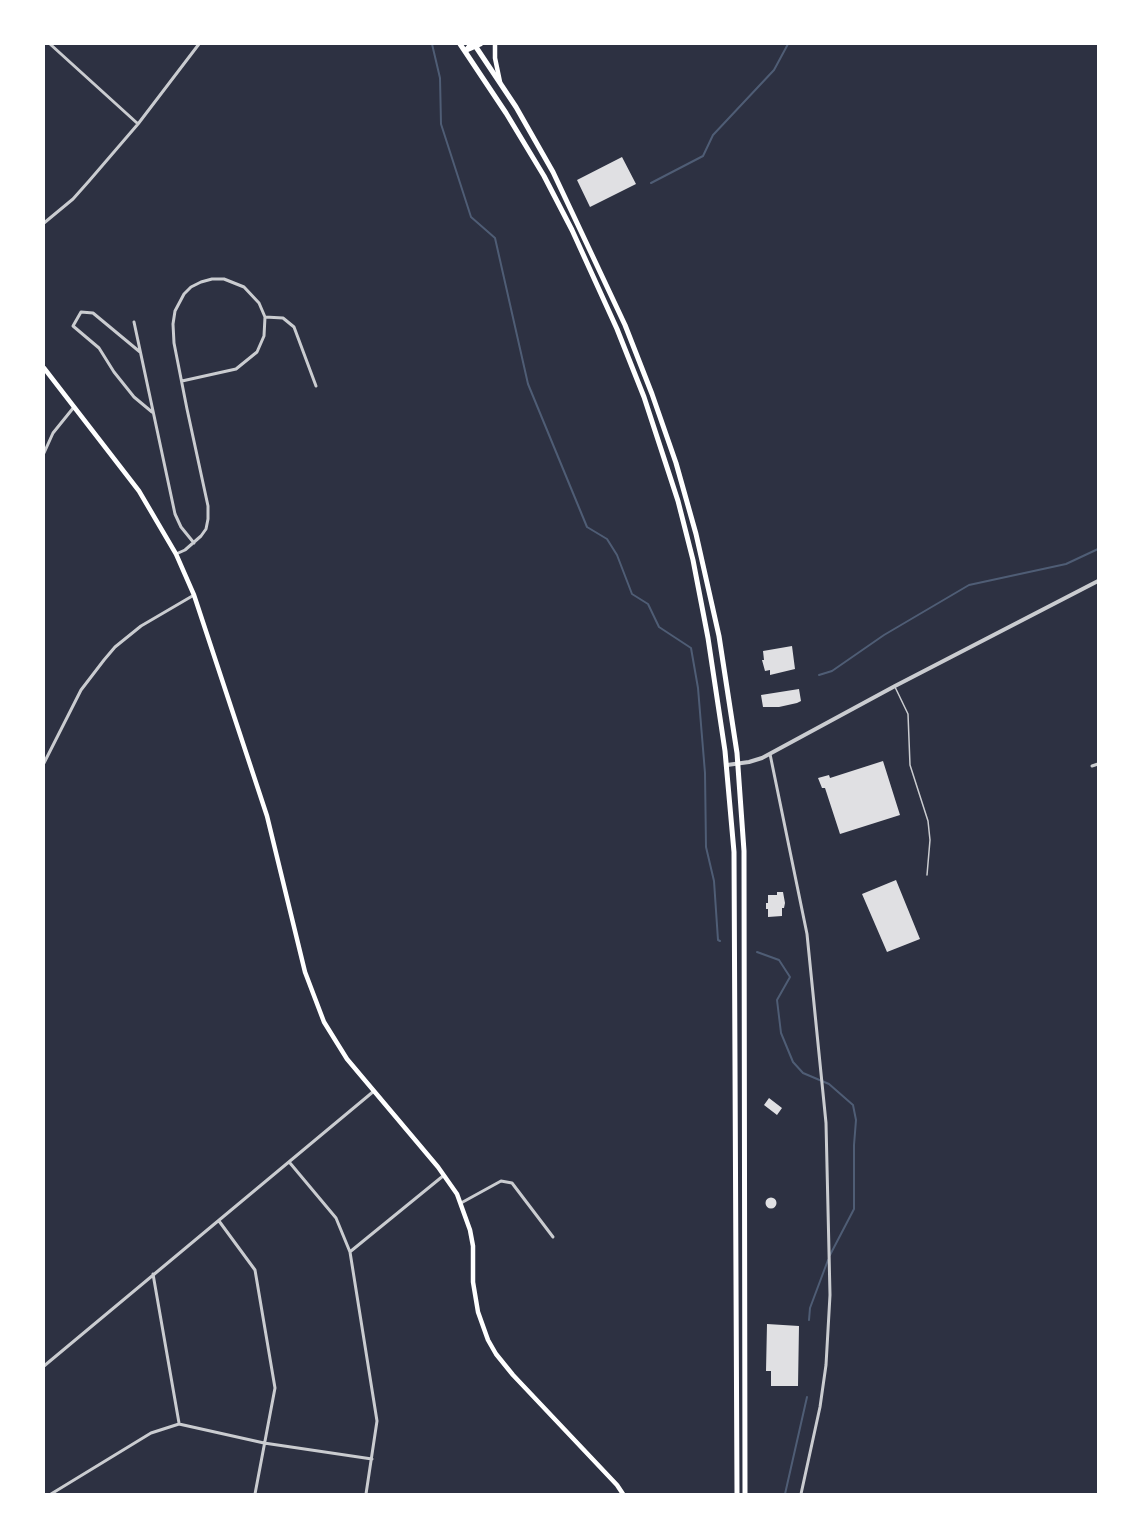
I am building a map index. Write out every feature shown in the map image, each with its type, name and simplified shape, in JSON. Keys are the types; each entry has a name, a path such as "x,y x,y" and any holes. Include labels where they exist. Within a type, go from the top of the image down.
{"highway":[{"path":"460,44 506,113 558,202 603,296 644,397 673,483 693,560 716,681 732,816 735,891 737,1494"},
{"path":"475,44 532,134 564,193 625,326 662,420 687,499 714,610 727,679 738,764 745,891 745,1494"}],"main road":[{"path":"465,51 475,44"},
{"path":"495,44 495,58 500,82"},
{"path":"44,368 140,491 176,554 194,595 267,816 310,990 324,1022 337,1045 445,1175 461,1203 473,1246 475,1298 488,1340 496,1354 623,1494"}],"street":[{"path":"50,44 138,124"},
{"path":"44,223 73,199 138,124 199,44"},
{"path":"176,554 194,543 206,529 208,506 174,343 173,324 179,301 191,287 212,279 224,279 244,287 259,303 265,317 264,336 257,352 244,364 227,372 182,381"},
{"path":"140,352 93,314 81,312 73,326 99,348 134,398 153,413"},
{"path":"265,317 283,318 294,327 316,386"},
{"path":"134,322 175,514 181,527 194,543"},
{"path":"44,453 53,433 74,407"},
{"path":"727,765 753,761 770,754 895,686 1098,581"},
{"path":"44,763 81,690 115,647 141,626 194,595"},
{"path":"770,754 807,934 826,1123 830,1295 824,1385 801,1494"},
{"path":"1092,766 1098,764"},
{"path":"44,1366 374,1091"},
{"path":"290,1163 336,1218 350,1252 377,1421 366,1494"},
{"path":"350,1252 445,1175"},
{"path":"461,1203 501,1181 512,1183 553,1237"},
{"path":"219,1221 255,1270 275,1388 255,1494"},
{"path":"153,1274 179,1424"},
{"path":"51,1494 151,1433 179,1424 264,1443 372,1459"}],"lane":[{"path":"895,686 908,714 910,765 928,821 930,840 927,875"}],"building":[{"path":"622,157 636,184 590,207 577,180"},
{"path":"792,646 795,669 770,675 770,670 765,671 762,660 764,660 763,651"},
{"path":"799,689 801,701 797,703 779,707 763,707 761,695"},
{"path":"883,761 900,815 840,834 825,788 822,788 818,778 829,775 830,778"},
{"path":"896,880 920,939 887,952 862,894"},
{"path":"777,892 783,892 785,903 782,916 768,917 766,903 768,903 768,895 777,895"},
{"path":"769,1098 782,1108 777,1115 764,1105"},
{"path":"771,1198 775,1199 775,1207 771,1208 767,1207 766,1203 767,1199"},
{"path":"767,1324 799,1326 798,1386 771,1386 771,1371 766,1371"}],"waterway":[{"path":"432,44 440,78 441,124 471,217 495,238 528,384 587,527 607,539 617,555 632,594 648,604 659,627 691,648 698,688 705,773 706,847 714,881 718,940 720,941"},
{"path":"651,183 703,156 713,135 774,70 788,44"},
{"path":"819,675 832,671 884,635 969,585 1066,564 1098,549"},
{"path":"757,952 779,960 790,977 777,1000 781,1033 793,1062 803,1073 829,1084 853,1105 856,1120 854,1209 830,1255"},
{"path":"809,1320 810,1308 828,1260"},
{"path":"785,1494 807,1397"}]}
